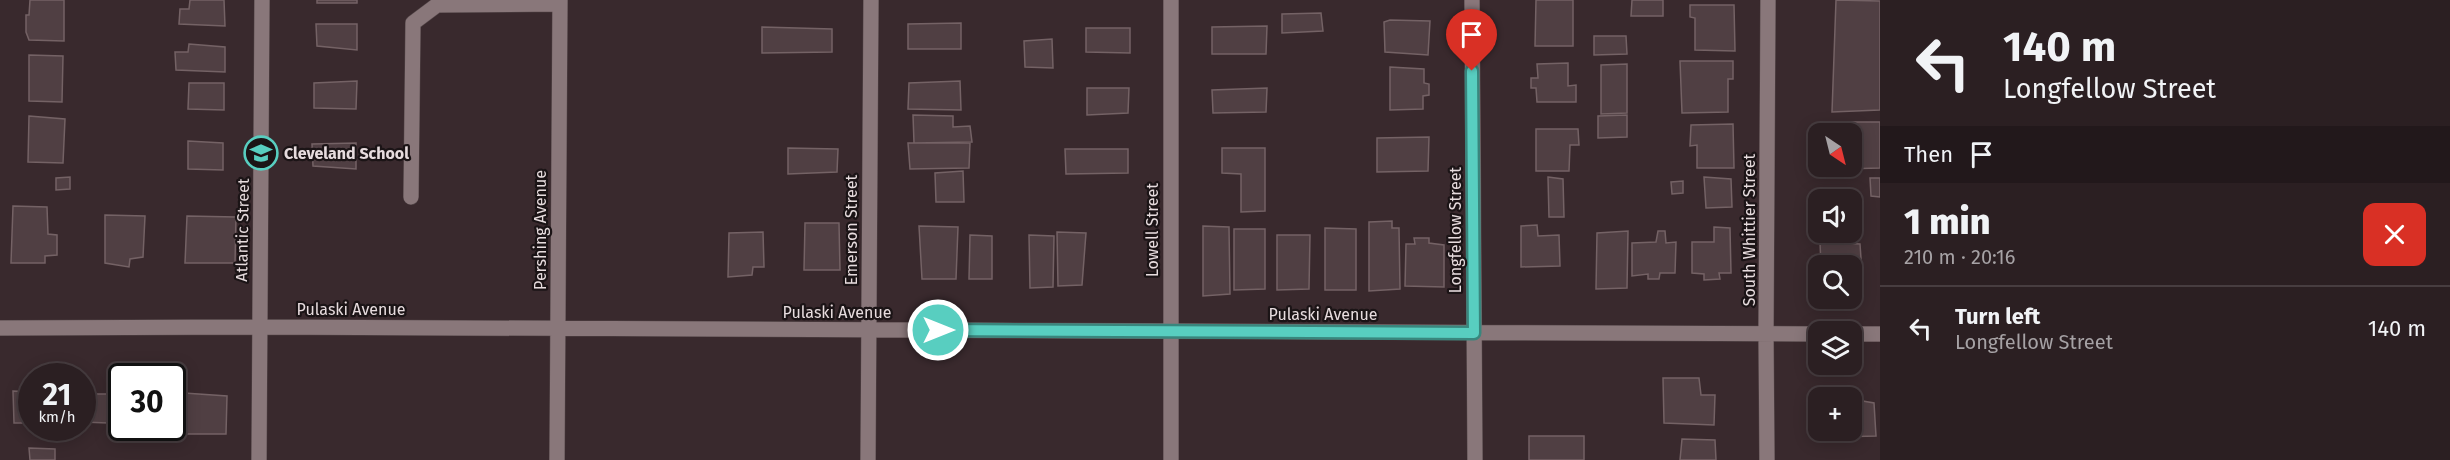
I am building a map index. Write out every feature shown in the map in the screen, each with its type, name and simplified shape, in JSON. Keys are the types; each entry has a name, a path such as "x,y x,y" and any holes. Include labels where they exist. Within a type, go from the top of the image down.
{"street":[{"name":"Atlantic Street","path":"260,460 262,0"},
{"name":"Emerson Street","path":"868,460 871,0"},
{"name":"Lowell Street","path":"1171,0 1172,460"},
{"name":"Longfellow Street","path":"1472,0 1475,460"},
{"name":"South Whittier Street","path":"1767,460 1768,0"},
{"path":"411,197 413,24 437,5 560,2"},
{"name":"Pershing Avenue","path":"557,460 560,2"},
{"name":"Pulaski Avenue","path":"0,328 259,327 1808,334"},
{"path":"1862,334 1880,334"}],"building":[{"path":"30,0 64,0 64,41 29,40 26,32 26,15 29,15"},
{"path":"190,0 224,0 225,26 179,24 180,9 189,9"},
{"path":"317,0 357,0 357,3 317,3"},
{"path":"1536,0 1573,0 1573,46 1535,46"},
{"path":"1632,0 1663,0 1663,16 1631,16"},
{"path":"1836,0 1880,1 1880,110 1832,112"},
{"path":"1690,5 1734,5 1735,51 1695,50 1695,18 1690,17"},
{"path":"1321,13 1323,31 1282,33 1282,14"},
{"path":"1390,20 1430,21 1428,55 1385,52 1384,22"},
{"path":"961,23 961,49 908,49 908,24"},
{"path":"316,24 357,24 357,50 317,46"},
{"path":"1267,26 1266,54 1212,54 1212,27"},
{"path":"762,27 832,29 832,52 762,53"},
{"path":"1086,28 1130,28 1130,53 1086,52"},
{"path":"1594,36 1626,36 1627,54 1594,55"},
{"path":"1052,39 1053,68 1025,67 1024,41"},
{"path":"189,44 225,47 225,72 176,70 175,52 188,52"},
{"path":"29,55 63,56 62,102 29,101"},
{"path":"1680,61 1733,61 1733,79 1728,79 1728,112 1682,113"},
{"path":"1568,63 1568,86 1576,85 1576,102 1537,102 1536,88 1531,88 1531,78 1538,78 1537,64"},
{"path":"1627,64 1627,113 1601,114 1601,65"},
{"path":"1390,67 1424,69 1424,83 1429,84 1429,95 1423,96 1423,109 1390,110"},
{"path":"357,81 356,109 314,108 314,83"},
{"path":"960,81 961,110 908,109 909,83"},
{"path":"189,83 224,83 224,110 188,109"},
{"path":"1087,88 1129,88 1128,113 1087,115"},
{"path":"1267,88 1266,112 1213,113 1212,90"},
{"path":"913,115 953,116 953,127 970,126 972,142 914,143"},
{"path":"1627,115 1627,137 1598,138 1598,116"},
{"path":"29,116 65,119 63,163 28,162"},
{"path":"1880,122 1880,168 1862,168 1862,123 1846,123"},
{"path":"1733,124 1734,168 1697,168 1697,145 1690,146 1691,125"},
{"path":"1536,129 1578,129 1579,145 1570,145 1569,171 1536,171"},
{"path":"1429,137 1428,171 1377,172 1377,138"},
{"path":"188,141 223,143 223,170 188,169"},
{"path":"356,143 356,169 313,166 312,144"},
{"path":"908,143 970,143 969,168 910,169"},
{"path":"788,148 838,149 837,172 788,174"},
{"path":"1222,148 1265,148 1265,211 1241,212 1241,174 1222,173"},
{"path":"1065,149 1128,149 1128,173 1066,174"},
{"path":"963,171 964,202 936,202 935,173"},
{"path":"70,177 70,189 56,190 56,178"},
{"path":"1548,177 1563,179 1564,217 1549,217"},
{"path":"1704,177 1731,179 1732,207 1706,208"},
{"path":"1870,178 1880,178 1880,197 1871,196"},
{"path":"1683,181 1683,193 1672,194 1671,182"},
{"path":"13,206 47,207 48,234 57,235 57,255 45,256 45,263 11,263"},
{"path":"105,215 145,216 143,257 130,259 129,267 105,263"},
{"path":"187,216 236,217 235,263 185,263"},
{"path":"1392,221 1392,228 1399,228 1400,289 1369,291 1369,222"},
{"path":"805,223 839,223 840,270 804,270"},
{"path":"1537,225 1538,236 1559,235 1560,266 1521,267 1521,226"},
{"path":"919,226 958,227 956,279 922,279"},
{"path":"1203,226 1229,227 1230,294 1203,296"},
{"path":"1714,227 1730,228 1731,273 1719,273 1720,279 1704,280 1704,274 1692,273 1692,242 1714,242"},
{"path":"1325,228 1356,229 1356,290 1325,290"},
{"path":"1234,229 1265,229 1265,289 1234,290"},
{"path":"1628,231 1627,288 1596,289 1597,233"},
{"path":"1658,231 1665,231 1666,243 1676,242 1675,273 1660,273 1659,279 1648,279 1648,274 1632,276 1632,243 1656,242"},
{"path":"763,232 764,267 753,267 752,275 728,277 729,233"},
{"path":"1057,232 1086,233 1082,285 1058,286"},
{"path":"970,235 992,236 992,279 969,279"},
{"path":"1029,235 1054,236 1053,287 1030,288"},
{"path":"1277,235 1310,235 1309,289 1277,290"},
{"path":"1414,238 1429,238 1429,243 1444,245 1444,287 1405,286 1406,244 1415,244"},
{"path":"1820,243 1860,244 1861,255 1821,255"},
{"path":"1663,378 1699,378 1701,395 1715,395 1714,425 1664,423"},
{"path":"13,391 18,391 18,423 14,423"},
{"path":"186,393 227,396 226,434 186,434"},
{"path":"96,394 107,394 108,423 96,423"},
{"path":"1862,401 1874,403 1876,436 1862,436"},
{"path":"1529,436 1584,436 1584,460 1529,460"},
{"path":"1682,439 1715,440 1716,460 1680,460"},
{"path":"29,448 55,449 55,460 30,460"}],"place":[{"name":"Cleveland School","path":"261,153"}],"route":[{"path":"938,330 1474,333 1472,71"}]}
